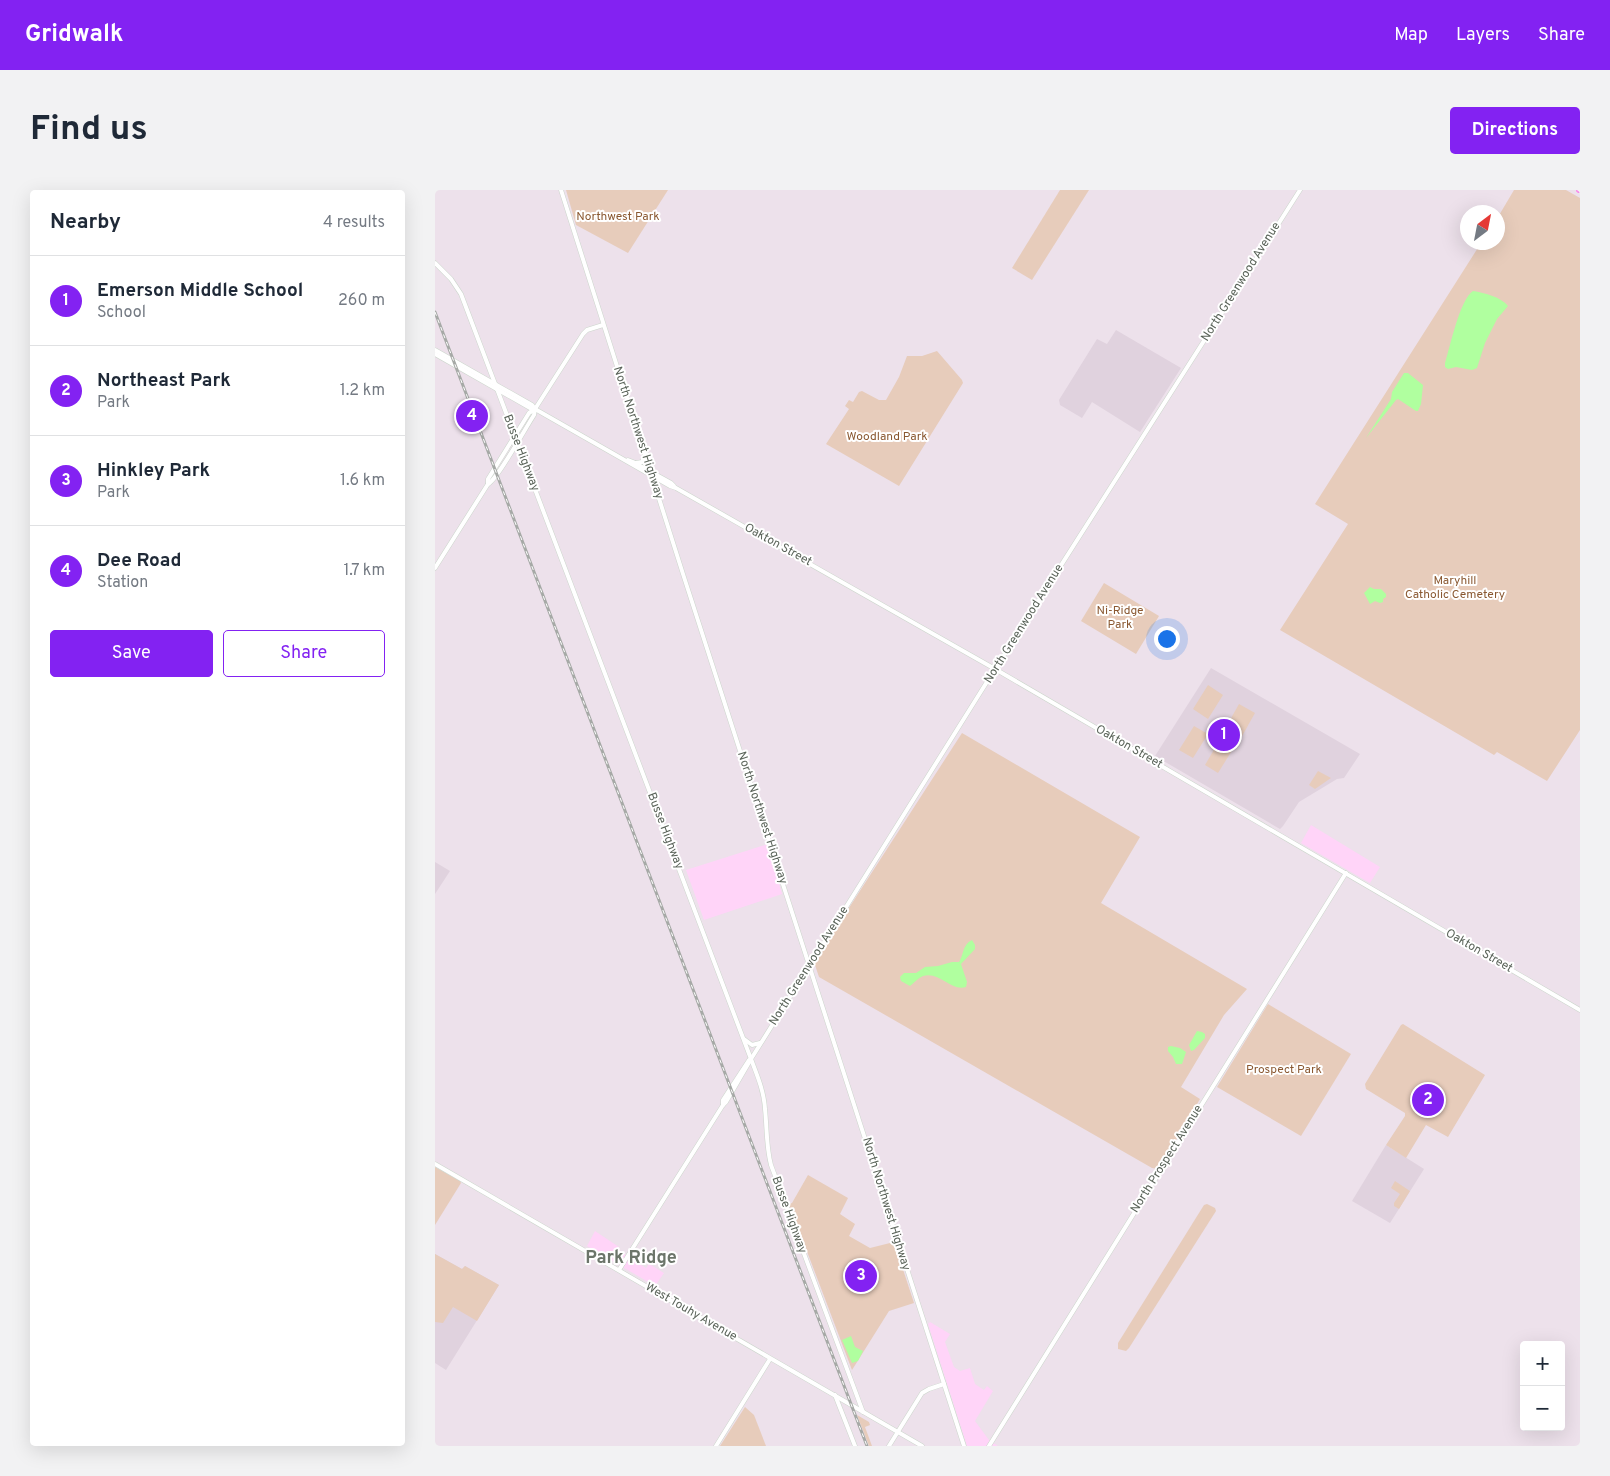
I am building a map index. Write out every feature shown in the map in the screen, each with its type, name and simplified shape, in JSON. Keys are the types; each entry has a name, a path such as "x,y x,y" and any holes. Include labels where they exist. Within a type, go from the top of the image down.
{"main road":[{"name":"North Northwest Highway","path":"561,190 964,1446"},
{"name":"North Greenwood Avenue","path":"723,1105 723,1100 762,1042 995,669 1300,190"},
{"name":"Busse Highway","path":"435,263 451,279 461,294 758,1076 763,1093 767,1147 771,1164 863,1412"},
{"path":"488,484 492,482 535,409 584,332 603,325"},
{"name":"Oakton Street","path":"435,350 532,405 535,409"},
{"name":"Oakton Street","path":"435,354 530,408 671,483 676,488"},
{"path":"435,568 488,484 488,480 529,413 535,409"},
{"path":"509,455 514,452 521,453"},
{"path":"636,463 641,462 645,454"},
{"name":"Oakton Street","path":"627,460 636,463 666,484 995,669 1580,1010"},
{"path":"657,492 663,484 666,484"},
{"name":"North Prospect Avenue","path":"989,1446 1345,873"},
{"path":"743,1039 752,1045 762,1042"},
{"name":"North Greenwood Avenue","path":"619,1270 726,1102 751,1058"},
{"path":"745,1071 751,1070 758,1076"},
{"name":"West Touhy Avenue","path":"435,1164 922,1446"},
{"path":"717,1446 770,1359"},
{"path":"889,1446 923,1394 929,1389 944,1384"},
{"path":"835,1396 855,1446"}],"shaded area":[{"path":"1473,291 1488,294 1508,306 1497,319 1485,343 1477,368 1472,370 1456,367 1448,369 1445,367 1445,363 1456,324 1464,303"},
{"path":"1116,330 1181,368 1140,432 1092,402 1082,418 1060,405 1059,400 1097,339 1107,344"},
{"path":"1404,373 1408,373 1423,385 1421,404 1418,411 1398,399 1396,400 1366,438 1391,399 1392,392"},
{"path":"1370,587 1381,589 1386,594 1383,602 1375,601 1370,604 1364,593"},
{"path":"1211,668 1360,754 1344,778 1337,779 1299,802 1280,829 1155,756"},
{"path":"1311,825 1380,867 1370,883 1301,843"},
{"path":"768,844 782,894 704,920 686,870"},
{"path":"435,862 450,871 435,894"},
{"path":"972,940 975,949 961,964 967,982 966,987 955,987 935,976 929,975 921,977 910,986 901,981 900,977 904,973 916,973 925,967 959,962 965,947"},
{"path":"1197,1031 1205,1034 1205,1038 1191,1051 1189,1045"},
{"path":"1171,1046 1186,1052 1182,1064 1176,1064 1168,1051 1168,1047"},
{"path":"1386,1145 1424,1169 1390,1223 1352,1201"},
{"path":"595,1231 619,1247 618,1249 626,1256 646,1268 649,1264 664,1273 655,1286 587,1246"},
{"path":"435,1254 462,1269 465,1266 499,1285 446,1370 435,1363"},
{"path":"930,1322 950,1334 945,1342 954,1367 960,1371 970,1368 975,1384 984,1390 987,1386 993,1391 975,1421 989,1440 998,1446 967,1446 928,1324"},
{"path":"851,1336 855,1347 863,1351 858,1361 852,1363 842,1340"}],"green space":[{"name":"Northwest Park","path":"566,190 668,190 628,253 576,225"},
{"path":"1060,190 1089,190 1032,280 1012,268"},
{"name":"Maryhill Catholic Cemetery","path":"1514,190 1566,190 1580,198 1580,730 1547,781 1497,752 1494,755 1280,630 1348,524 1315,504 1477,250 1505,250 1505,205"},
{"name":"Woodland Park","path":"937,351 963,383 899,486 826,444 849,409 845,406 849,400 853,402 859,392 862,391 879,400 886,400 899,377 907,356 922,356"},
{"name":"Ni-Ridge Park","path":"1104,583 1159,616 1136,654 1081,621"},
{"path":"1208,685 1223,695 1208,719 1193,709"},
{"path":"1239,704 1255,713 1241,738 1225,729"},
{"path":"1194,726 1208,734 1193,758 1179,750"},
{"path":"962,733 1140,837 1101,903 1247,989 1224,1015 1181,1087 1200,1099 1159,1169 1152,1168 819,977 814,962"},
{"path":"1219,741 1233,749 1218,773 1205,765"},
{"path":"1318,771 1331,778 1315,789 1309,785"},
{"name":"Prospect Park","path":"1268,1004 1351,1054 1301,1136 1217,1087"},
{"path":"1403,1024 1485,1075 1448,1137 1426,1125 1406,1158 1386,1145 1405,1116 1405,1113 1366,1089 1365,1084"},
{"path":"435,1167 461,1183 435,1225"},
{"path":"808,1175 848,1198 840,1214 855,1224 849,1236 870,1248 894,1242 914,1303 889,1311 852,1370 789,1204 792,1203"},
{"path":"1395,1181 1410,1191 1399,1209 1394,1206 1394,1203 1400,1194 1391,1188"},
{"path":"1207,1204 1215,1208 1216,1211 1129,1348 1126,1351 1118,1349 1118,1343 1204,1205"},
{"path":"435,1254 462,1269 465,1266 499,1285 477,1321 453,1307 443,1323 435,1322"},
{"path":"745,1407 754,1415 766,1446 720,1446"},
{"path":"857,1415 869,1422 870,1425 865,1427 872,1446 869,1446"}],"railway":[{"path":"435,312 867,1446"}],"place":[{"name":"Dee Road","path":"472,416"},
{"name":"Emerson Middle School","path":"1224,735"},
{"name":"Northeast Park","path":"1428,1100"},
{"name":"Hinkley Park","path":"861,1276"}],"district":[{"name":"Park Ridge","path":"631,1258"}]}
